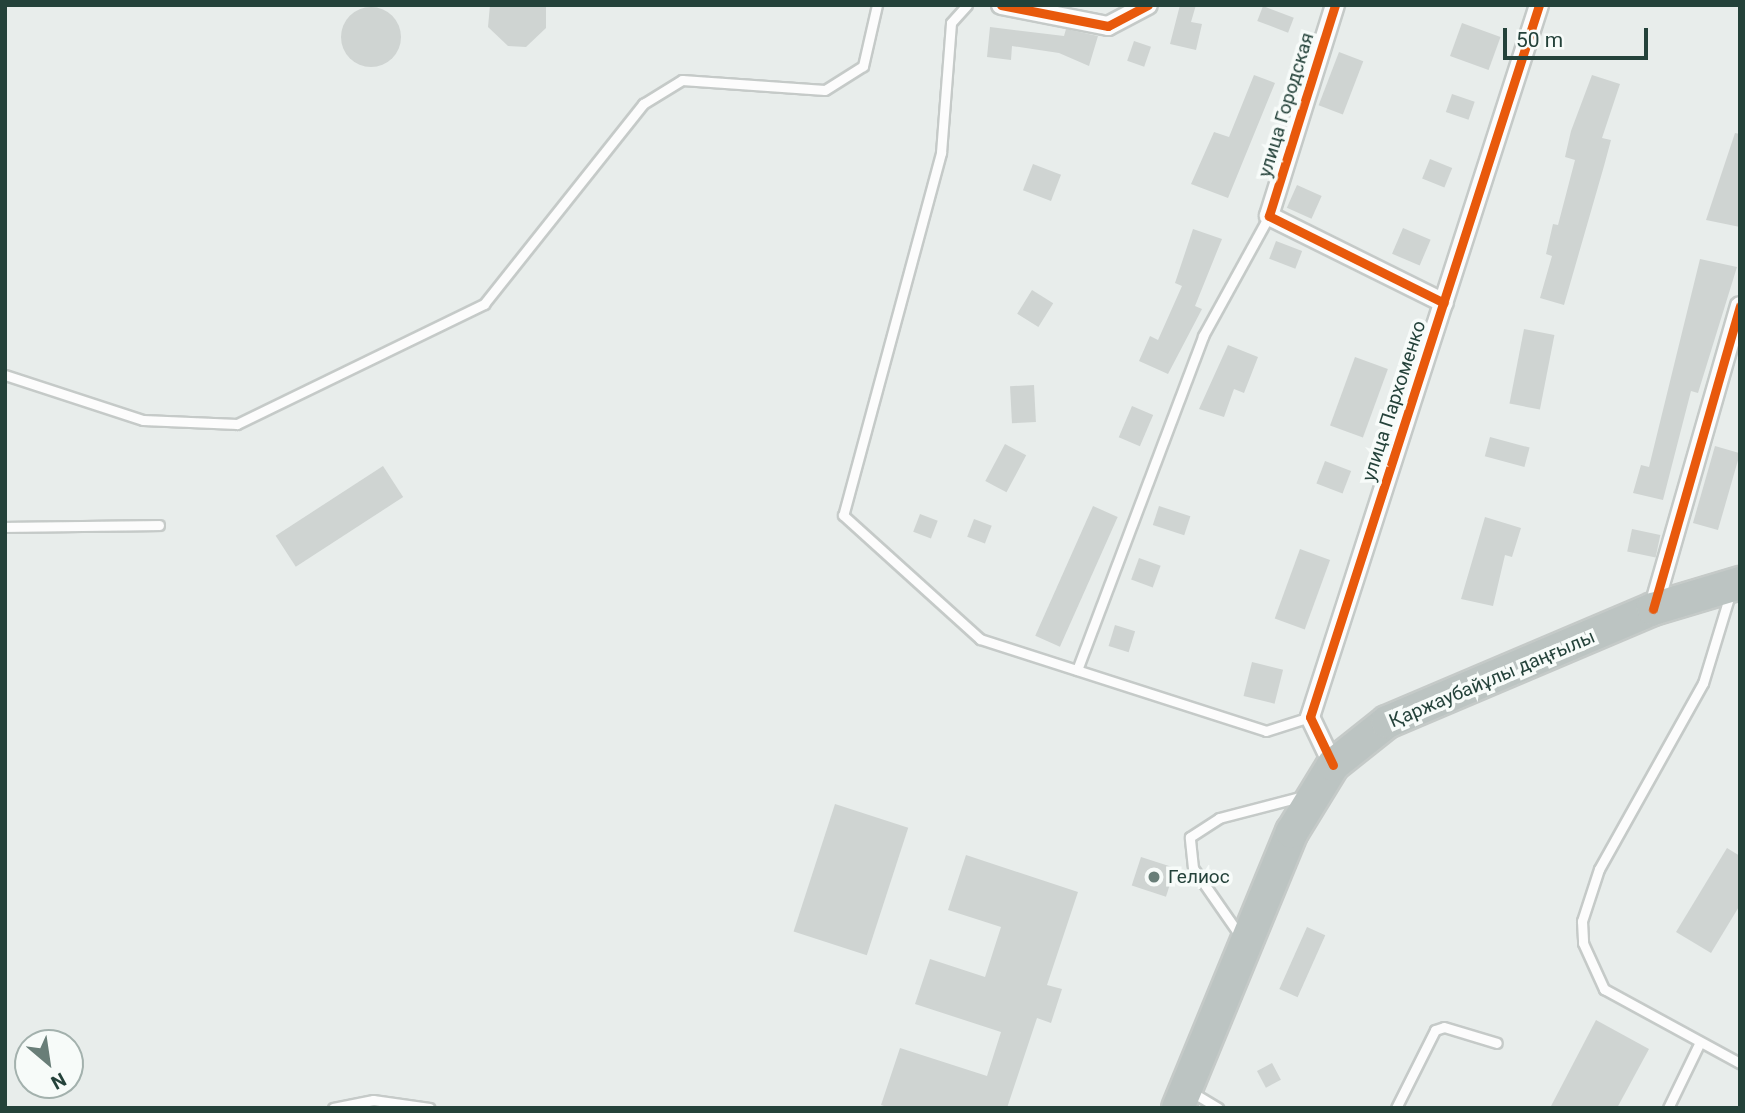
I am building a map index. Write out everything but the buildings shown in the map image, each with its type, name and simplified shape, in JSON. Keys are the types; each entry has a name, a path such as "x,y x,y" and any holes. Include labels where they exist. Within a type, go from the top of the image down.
{"highway":[{"name":"Қаржаубайұлы даңғылы","path":"1182,1098 1312,793 1333,765 1387,722 1653,609 1736,584"}],"street":[{"path":"1001,5 1108,26 1148,5"},
{"name":"улица Городская","path":"1269,216 1335,5"},
{"name":"улица Пархоменко","path":"1310,717 1539,5"},
{"path":"1269,216 1444,303"},
{"path":"1653,609 1740,306"},
{"path":"1310,717 1333,765"}],"lane":[{"path":"5,375 143,420 237,424 484,304 643,104 682,80 825,90 863,66 877,5"},
{"path":"967,5 951,23 941,153 843,515 980,639 1266,731 1310,717"},
{"path":"1077,670 1203,336 1269,216"},
{"path":"5,527 159,525"},
{"path":"1736,584 1703,682 1599,869 1582,921 1583,943 1604,989 1740,1063"},
{"path":"1245,945 1193,868 1190,837 1219,818 1312,793"},
{"path":"1396,1108 1436,1030 1497,1044"},
{"path":"1668,1108 1700,1042"},
{"path":"1182,1098 1218,1108"},
{"path":"333,1108 373,1100 429,1108"}],"cycle path":[{"path":"1001,5 1108,26 1148,5"},
{"path":"1335,5 1269,216 1444,303"},
{"path":"1333,765 1310,717 1539,5"},
{"path":"1653,609 1740,306"}],"place":[{"name":"Гелиос","path":"1154,877"}]}
